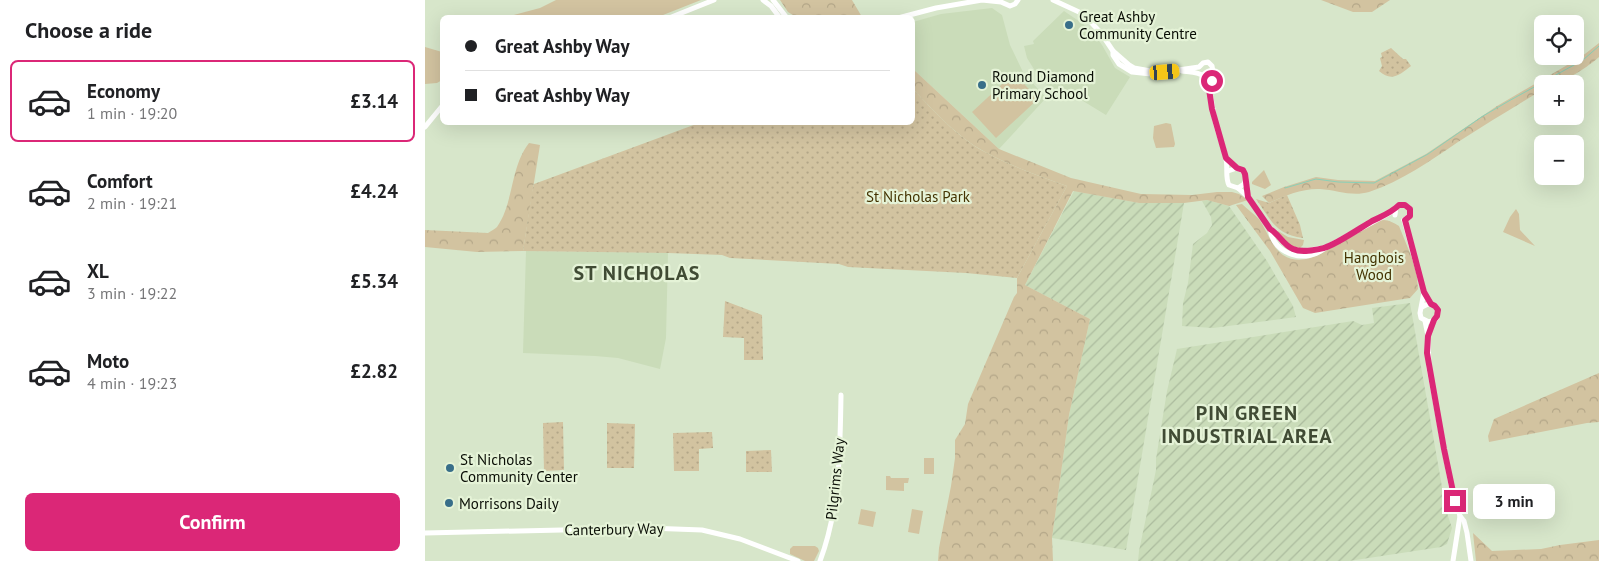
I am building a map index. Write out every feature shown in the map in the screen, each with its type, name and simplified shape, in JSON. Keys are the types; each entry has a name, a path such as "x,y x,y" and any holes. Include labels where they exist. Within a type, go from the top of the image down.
{"street":[{"path":"676,15 714,0"},
{"path":"763,0 778,15"},
{"path":"773,0 785,15"},
{"path":"909,15 982,0 1000,1 1011,6 1018,0"},
{"path":"1053,0 1079,12 1087,18 1101,33 1113,51 1134,68 1157,72 1182,71 1199,67 1203,62 1209,63 1213,68 1212,84 1209,89"},
{"path":"1199,67 1209,89 1216,126 1226,158 1227,181 1232,187 1238,188 1248,197 1270,229 1288,247 1308,251 1325,248 1385,216 1395,213 1401,204 1408,207 1410,214 1405,220 1399,220 1395,213"},
{"path":"1182,71 1208,76 1212,74"},
{"path":"425,127 440,109"},
{"path":"1226,158 1237,168 1243,170 1248,197"},
{"path":"1228,171 1237,168"},
{"path":"1238,188 1246,181"},
{"path":"1405,220 1424,292 1431,304 1438,310 1428,336"},
{"path":"1424,292 1420,315 1425,321 1428,336 1427,353 1451,485 1460,516 1464,521 1471,561"},
{"path":"1422,307 1426,304 1431,304"},
{"path":"1425,321 1434,320"},
{"name":"Pilgrims Way","path":"819,561 833,519 837,487 841,395"},
{"path":"1453,561 1460,516"},
{"name":"Canterbury Way","path":"425,533 648,528 702,530 740,539 798,561"}],"shaded area":[{"name":"Round Diamond Primary School","path":"992,8 1002,15 1010,45 1023,72 1046,98 999,149 915,71 915,21 941,14"},
{"path":"1064,11 1089,28 1102,45 1115,68 1130,77 1106,115 1068,94 1052,90 1037,74 1027,58 1024,46 1034,44 1033,41"},
{"path":"1074,191 1139,203 1184,203 1126,550 1052,538 1069,415 1090,319 1025,285"},
{"path":"1207,200 1229,206 1267,261 1293,306 1296,317 1213,328 1182,326 1183,303 1188,283 1193,244 1207,233 1212,225 1211,217 1202,201"},
{"path":"526,251 668,253 666,338 660,369 618,358 523,353"},
{"path":"1410,303 1446,510 1452,528 1447,544 1441,547 1349,561 1138,561 1156,470 1156,459 1167,391 1177,349 1353,321 1362,325 1374,323 1372,308"}],"green space":[{"path":"556,0 701,0 663,15 514,15 540,8"},
{"path":"780,0 852,0 861,15 793,15 788,12"},
{"path":"1321,0 1390,0 1372,12 1353,12"},
{"path":"1599,43 1599,57 1587,67 1573,75 1550,75 1567,65 1584,65 1584,55"},
{"path":"425,47 440,51 440,81 425,84"},
{"path":"1391,48 1403,59 1406,59 1411,66 1391,77 1379,71 1382,66 1381,53"},
{"path":"915,71 999,149 1071,178 1141,194 1192,195 1232,192 1248,200 1229,206 1207,200 1184,203 1139,203 1073,191 1025,285 1090,319 1069,415 1052,538 1053,561 938,561 955,458 955,440 965,424 968,404 1017,293 1017,278 1067,186 1036,175 985,152 965,139 946,123 915,91"},
{"path":"1014,73 1038,99 996,138 972,112"},
{"path":"1534,84 1534,95 1415,170 1369,192 1351,194 1314,189 1294,193 1269,203 1262,196 1316,177 1338,180 1375,181 1426,154 1497,106"},
{"name":"St Nicholas Park","path":"915,91 947,124 975,146 1015,166 1067,186 1017,278 966,273 848,267 839,264 730,258 722,255 523,251 534,184 694,125 915,125"},
{"path":"1166,123 1171,124 1174,147 1156,148 1153,138 1154,126"},
{"path":"529,143 540,145 523,251 477,252 425,247 425,230 488,233 497,227 507,207 518,163"},
{"path":"1264,170 1271,185 1265,189 1252,184"},
{"path":"1287,195 1300,225 1303,238 1286,233 1275,225 1256,199 1269,203"},
{"name":"Hangbois Wood","path":"1242,204 1259,219 1279,252 1296,260 1308,259 1322,253 1372,223 1384,220 1391,222 1399,226 1416,268 1418,289 1410,298 1315,313 1303,308 1270,251 1236,205"},
{"path":"1516,209 1519,214 1520,230 1535,246 1503,232"},
{"path":"1278,231 1288,237 1304,240 1303,245 1299,249 1294,249 1276,233"},
{"path":"725,301 762,315 763,360 744,360 744,338 723,337"},
{"path":"1599,373 1599,422 1489,442 1488,436 1494,419"},
{"path":"563,422 564,470 544,471 543,423"},
{"path":"607,423 635,424 634,468 607,468"},
{"path":"712,432 713,448 699,449 699,471 674,471 673,433"},
{"path":"771,450 772,472 746,472 746,451"},
{"path":"924,458 934,458 934,474 924,474"},
{"path":"886,476 891,478 909,478 908,483 904,483 904,491 886,490"},
{"path":"861,509 876,512 873,527 858,524"},
{"path":"912,509 923,511 919,534 908,532"},
{"path":"1473,533 1492,551 1541,549 1599,540 1599,561 1476,561"},
{"path":"793,546 815,546 819,551 814,561 805,561 790,554 790,549"}],"waterway":[{"path":"1285,188 1316,179 1374,183 1428,154 1483,116 1583,60 1599,46"}],"place":[{"name":"Great Ashby Community Centre","path":"1069,25"},
{"name":"Round Diamond Primary School","path":"982,85"},
{"name":"St Nicholas Community Center","path":"450,468"},
{"name":"Morrisons Daily","path":"449,503"}],"district":[{"name":"ST NICHOLAS","path":"637,273"},
{"name":"PIN GREEN INDUSTRIAL AREA","path":"1247,424"}],"route":[{"path":"1212,81 1209,89 1212,109 1226,158 1237,168 1243,170 1246,177 1248,197 1270,229 1288,247 1304,251 1325,248 1379,217 1385,216 1401,204 1410,209 1410,216 1405,220 1424,292 1438,312 1428,336 1427,353 1455,501"}]}
